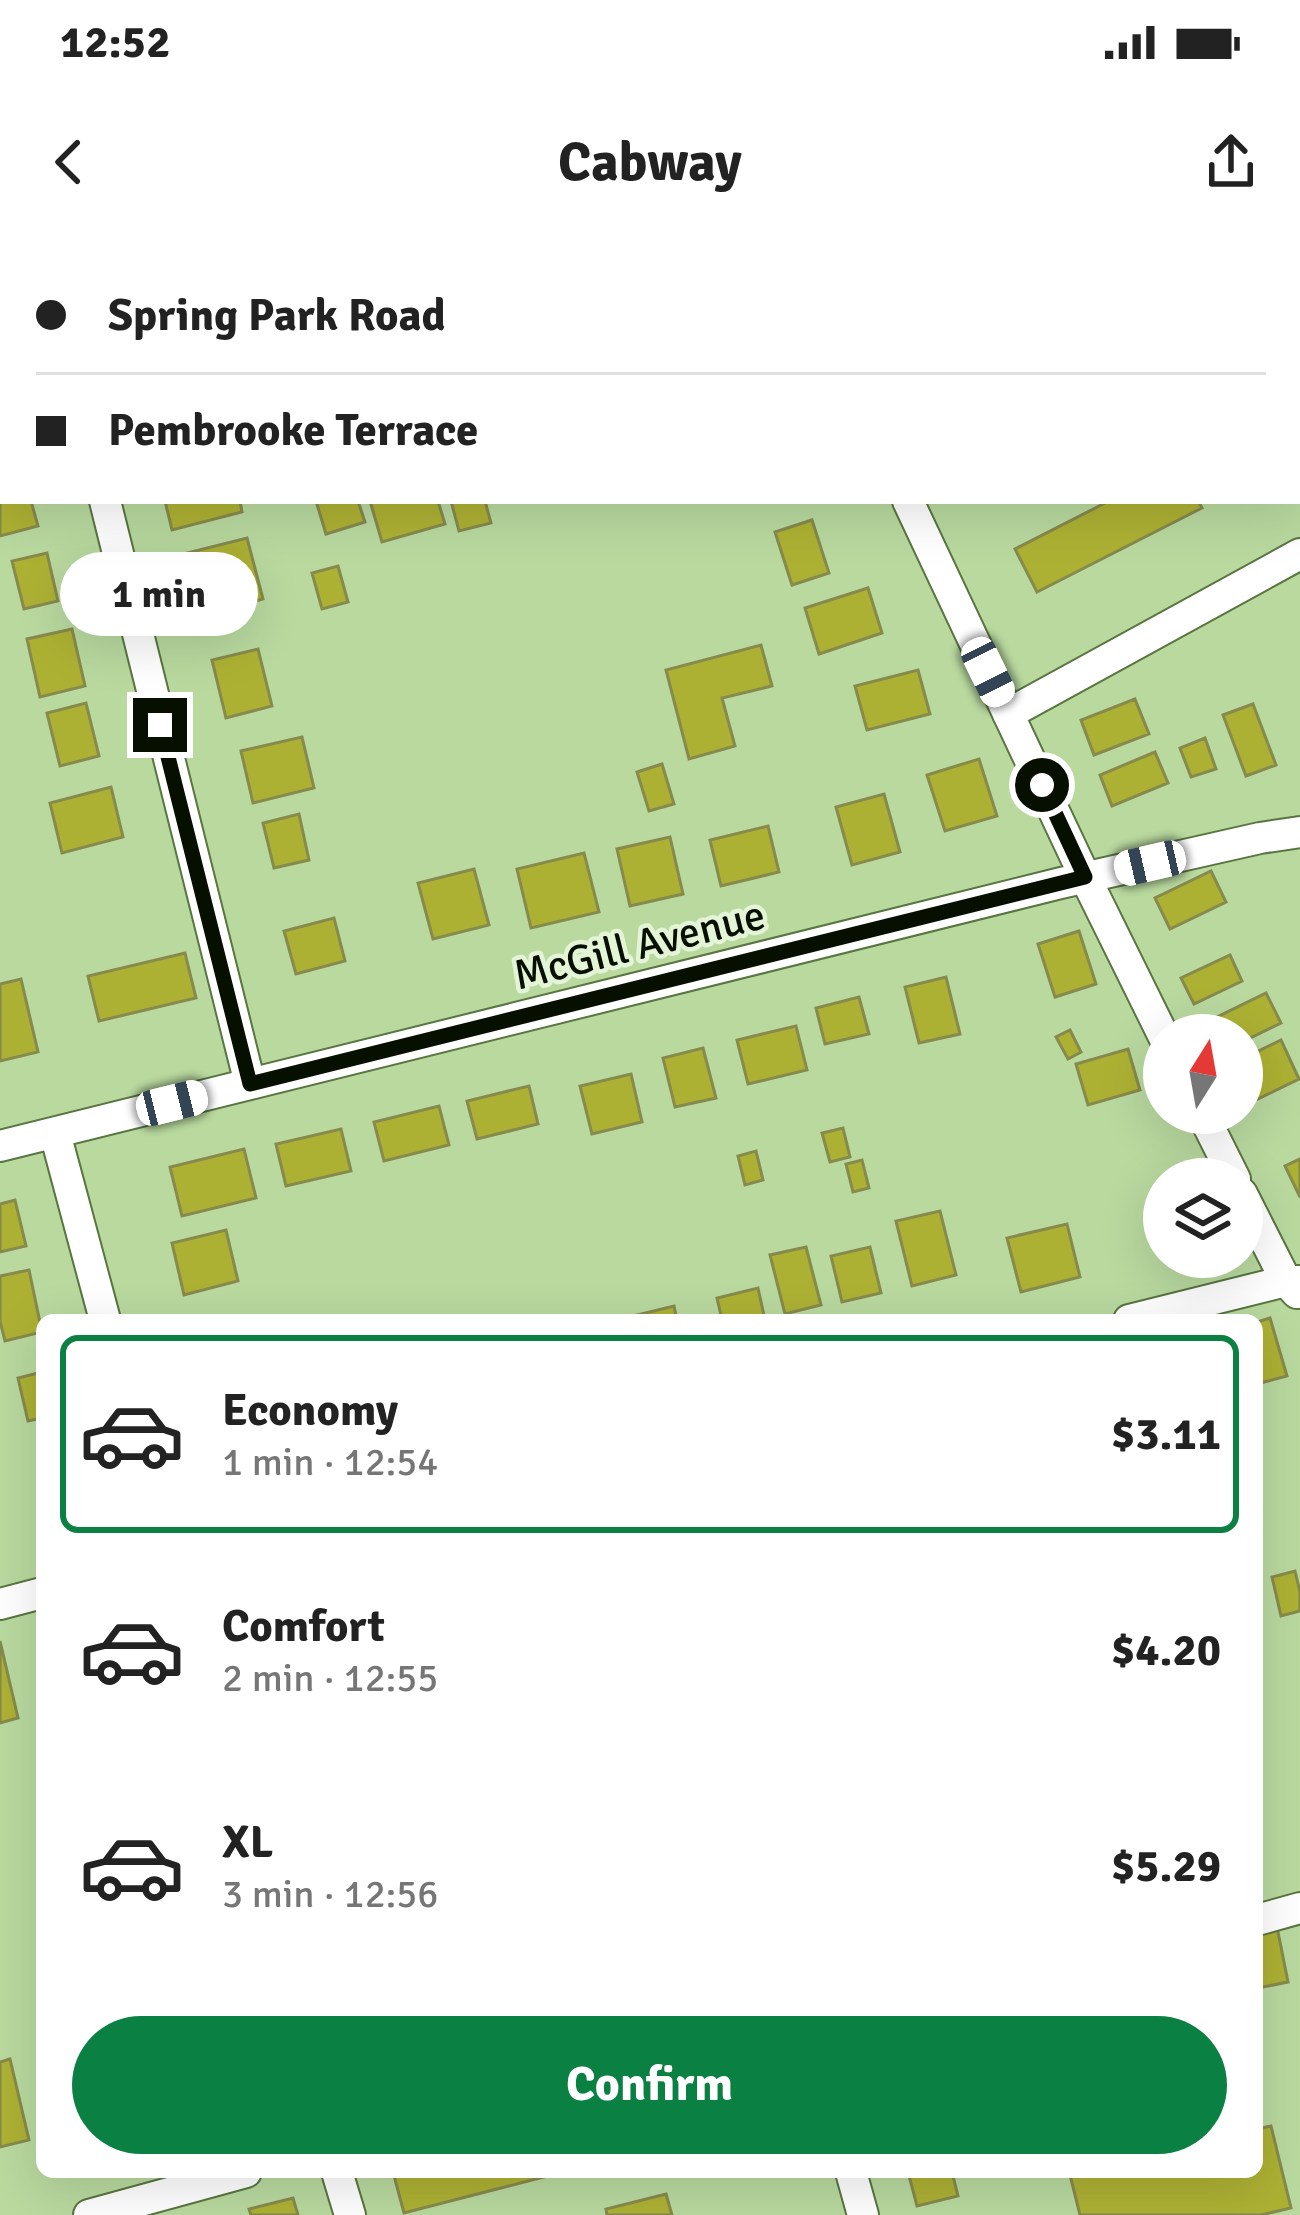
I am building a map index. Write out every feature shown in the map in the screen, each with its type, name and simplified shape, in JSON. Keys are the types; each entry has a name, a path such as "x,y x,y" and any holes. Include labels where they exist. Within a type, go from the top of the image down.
{"street":[{"path":"106,504 250,1084"},
{"path":"909,504 1153,1014"},
{"path":"1009,714 1300,554"},
{"name":"McGill Avenue","path":"0,1146 1085,877 1300,832"},
{"path":"55,1133 103,1314"},
{"path":"1158,1314 1295,1286 1263,1230"},
{"path":"0,1604 36,1595"},
{"path":"1263,1918 1300,1908"},
{"path":"89,2215 224,2178"},
{"path":"339,2178 350,2215"},
{"path":"853,2178 863,2215"}],"building":[{"path":"0,504 32,504 38,526 0,536"},
{"path":"166,504 241,504 242,512 172,530"},
{"path":"317,504 359,504 365,522 326,534"},
{"path":"371,504 439,504 445,524 382,542"},
{"path":"452,504 486,504 491,523 459,531"},
{"path":"1103,504 1200,504 1202,508 1037,592 1015,549"},
{"path":"812,520 829,573 792,585 775,532"},
{"path":"247,538 263,599 195,617 179,555"},
{"path":"47,553 58,601 24,609 12,561"},
{"path":"338,566 348,602 322,609 312,573"},
{"path":"868,588 882,633 819,654 805,608"},
{"path":"72,629 85,686 40,697 27,639"},
{"path":"761,645 772,686 722,698 735,746 689,759 666,670"},
{"path":"258,649 272,706 226,718 212,660"},
{"path":"918,670 930,714 867,730 855,686"},
{"path":"1135,699 1149,734 1094,755 1081,720"},
{"path":"86,703 99,756 60,766 47,713"},
{"path":"1253,704 1276,765 1246,776 1223,715"},
{"path":"302,737 314,788 253,803 241,751"},
{"path":"1205,738 1216,769 1191,777 1180,748"},
{"path":"1155,752 1168,783 1112,806 1100,775"},
{"path":"979,759 997,816 945,831 927,775"},
{"path":"662,764 674,804 649,811 637,772"},
{"path":"111,787 123,837 62,853 50,803"},
{"path":"884,794 900,852 852,865 836,807"},
{"path":"299,814 309,860 274,868 263,823"},
{"path":"768,826 779,872 721,886 710,840"},
{"path":"670,837 683,894 630,906 617,849"},
{"path":"584,853 599,912 531,928 517,869"},
{"path":"474,869 489,925 433,939 418,883"},
{"path":"1211,871 1226,902 1170,929 1155,898"},
{"path":"334,918 345,961 296,974 284,931"},
{"path":"1079,931 1096,984 1055,997 1038,944"},
{"path":"185,953 196,998 99,1021 88,976"},
{"path":"1230,955 1242,981 1194,1004 1181,978"},
{"path":"946,977 960,1034 919,1043 905,987"},
{"path":"21,979 38,1052 0,1061 0,984"},
{"path":"1266,993 1281,1023 1263,1032 1263,1014 1223,1014"},
{"path":"859,997 869,1034 825,1044 816,1008"},
{"path":"796,1026 807,1070 748,1084 737,1040"},
{"path":"1070,1030 1081,1052 1068,1059 1056,1037"},
{"path":"1281,1040 1299,1079 1263,1097 1263,1049"},
{"path":"703,1048 716,1098 675,1107 663,1058"},
{"path":"1128,1049 1140,1090 1088,1105 1076,1064"},
{"path":"631,1074 642,1122 592,1134 580,1086"},
{"path":"529,1086 538,1124 477,1139 467,1101"},
{"path":"439,1106 449,1145 384,1161 374,1122"},
{"path":"843,1128 850,1157 830,1162 822,1133"},
{"path":"341,1129 351,1171 286,1186 276,1144"},
{"path":"244,1149 256,1198 182,1216 170,1167"},
{"path":"756,1151 763,1180 745,1185 738,1156"},
{"path":"1300,1159 1300,1197 1285,1166"},
{"path":"862,1160 869,1188 853,1192 846,1164"},
{"path":"15,1200 26,1246 0,1252 0,1204"},
{"path":"940,1211 956,1275 912,1286 896,1221"},
{"path":"1067,1224 1080,1277 1021,1292 1007,1238"},
{"path":"226,1230 238,1281 184,1295 172,1243"},
{"path":"806,1247 821,1305 785,1314 770,1255"},
{"path":"870,1247 881,1293 842,1302 831,1256"},
{"path":"29,1270 38,1314 36,1333 5,1341 0,1276"},
{"path":"758,1288 764,1314 721,1314 717,1298"},
{"path":"674,1306 676,1314 641,1314"},
{"path":"1270,1318 1287,1376 1263,1382 1263,1320"},
{"path":"36,1374 36,1419 28,1421 18,1378"},
{"path":"1295,1571 1300,1611 1281,1616 1272,1577"},
{"path":"0,1641 18,1718 0,1723"},
{"path":"1277,1927 1288,1982 1263,1987 1263,1930"},
{"path":"10,2059 29,2140 0,2147 0,2062"},
{"path":"1271,2126 1291,2208 1261,2215 1080,2215 1071,2178 1263,2178 1263,2128"},
{"path":"395,2178 540,2178 404,2213"},
{"path":"910,2178 954,2178 958,2196 917,2206"},
{"path":"666,2194 672,2215 607,2215 606,2209"},
{"path":"293,2198 298,2215 251,2215 249,2209"}],"route":[{"path":"160,725 250,1084 1085,877 1042,785"}]}
